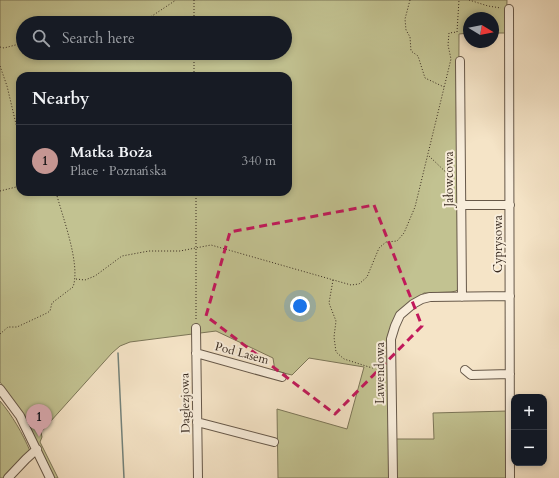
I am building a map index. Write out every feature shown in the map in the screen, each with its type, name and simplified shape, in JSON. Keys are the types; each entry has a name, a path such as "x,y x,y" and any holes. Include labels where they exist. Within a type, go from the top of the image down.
{"street":[{"name":"Cyprysowa","path":"509,9 510,478"},
{"name":"Jałowcowa","path":"460,61 462,297"},
{"path":"461,205 510,205"},
{"name":"Lawendowa","path":"393,478 391,339 400,315 406,309 422,299 430,297 510,296"},
{"name":"Daglezjowa","path":"196,328 198,478"},
{"name":"Pod Lasem","path":"196,353 282,377"},
{"path":"465,370 471,375 510,374"},
{"path":"0,389 17,412 37,449 50,478"},
{"path":"197,422 274,442"},
{"path":"8,478 37,449"}],"path":[{"path":"152,16 176,0"},
{"path":"194,0 194,16"},
{"path":"410,0 405,19 406,30 410,37 411,51 418,56 425,78 445,87"},
{"path":"76,279 85,280 95,276 122,256 149,251 180,252 211,245 351,285 359,284 367,277 379,248 386,242 397,241 404,234 415,208 451,59 448,45 449,33 456,32 459,0"},
{"path":"469,0 488,6 509,9"},
{"path":"0,47 4,48 16,45"},
{"path":"194,60 194,72"},
{"path":"0,66 16,125"},
{"path":"428,156 461,188"},
{"path":"0,191 16,187"},
{"path":"0,334 8,327 17,327 47,313 50,311 52,303 73,287 76,279 74,261 57,196"},
{"path":"196,196 196,328"},
{"path":"333,279 329,303 336,321 334,337 336,352 344,359 373,368 391,359"}],"highlighted area":[{"path":"374,205 422,326 335,414 206,316 230,232"}],"green space":[{"path":"0,0 507,0 506,33 499,33 499,12 463,12 463,34 459,34 458,289 451,292 424,293 398,311 390,329 388,347 389,439 434,439 433,413 508,411 508,478 278,478 277,409 347,429 364,367 309,358 292,375 275,371 273,358 216,331 130,342 120,346 112,353 41,432 42,437 40,442 58,478 54,478 24,416 0,382"},
{"path":"0,401 17,425 30,451 5,478 0,478"}],"waterway":[{"path":"118,353 124,478"}],"place":[{"name":"Matka Boża","path":"39,437"}]}
